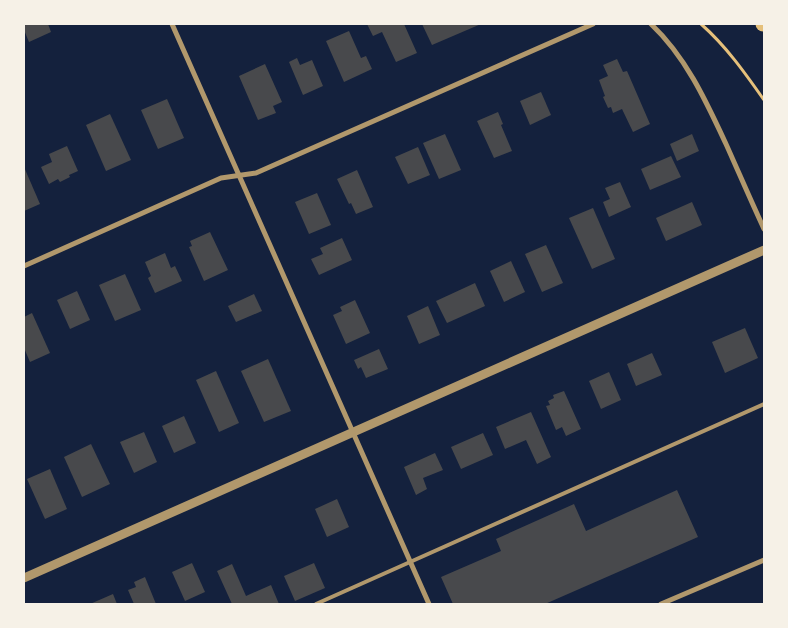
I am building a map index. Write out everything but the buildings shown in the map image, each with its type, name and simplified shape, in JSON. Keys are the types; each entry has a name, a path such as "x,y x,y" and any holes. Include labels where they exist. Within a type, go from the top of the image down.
{"street":[{"path":"172,24 429,604"},
{"path":"24,266 221,178 256,173 592,24"},
{"path":"651,24 679,55 694,78 713,115 764,229"},
{"path":"24,578 764,250"},
{"path":"661,604 764,560"}],"lane":[{"path":"316,604 764,404"}],"path":[{"path":"701,24 715,36 743,70 764,100"}]}
